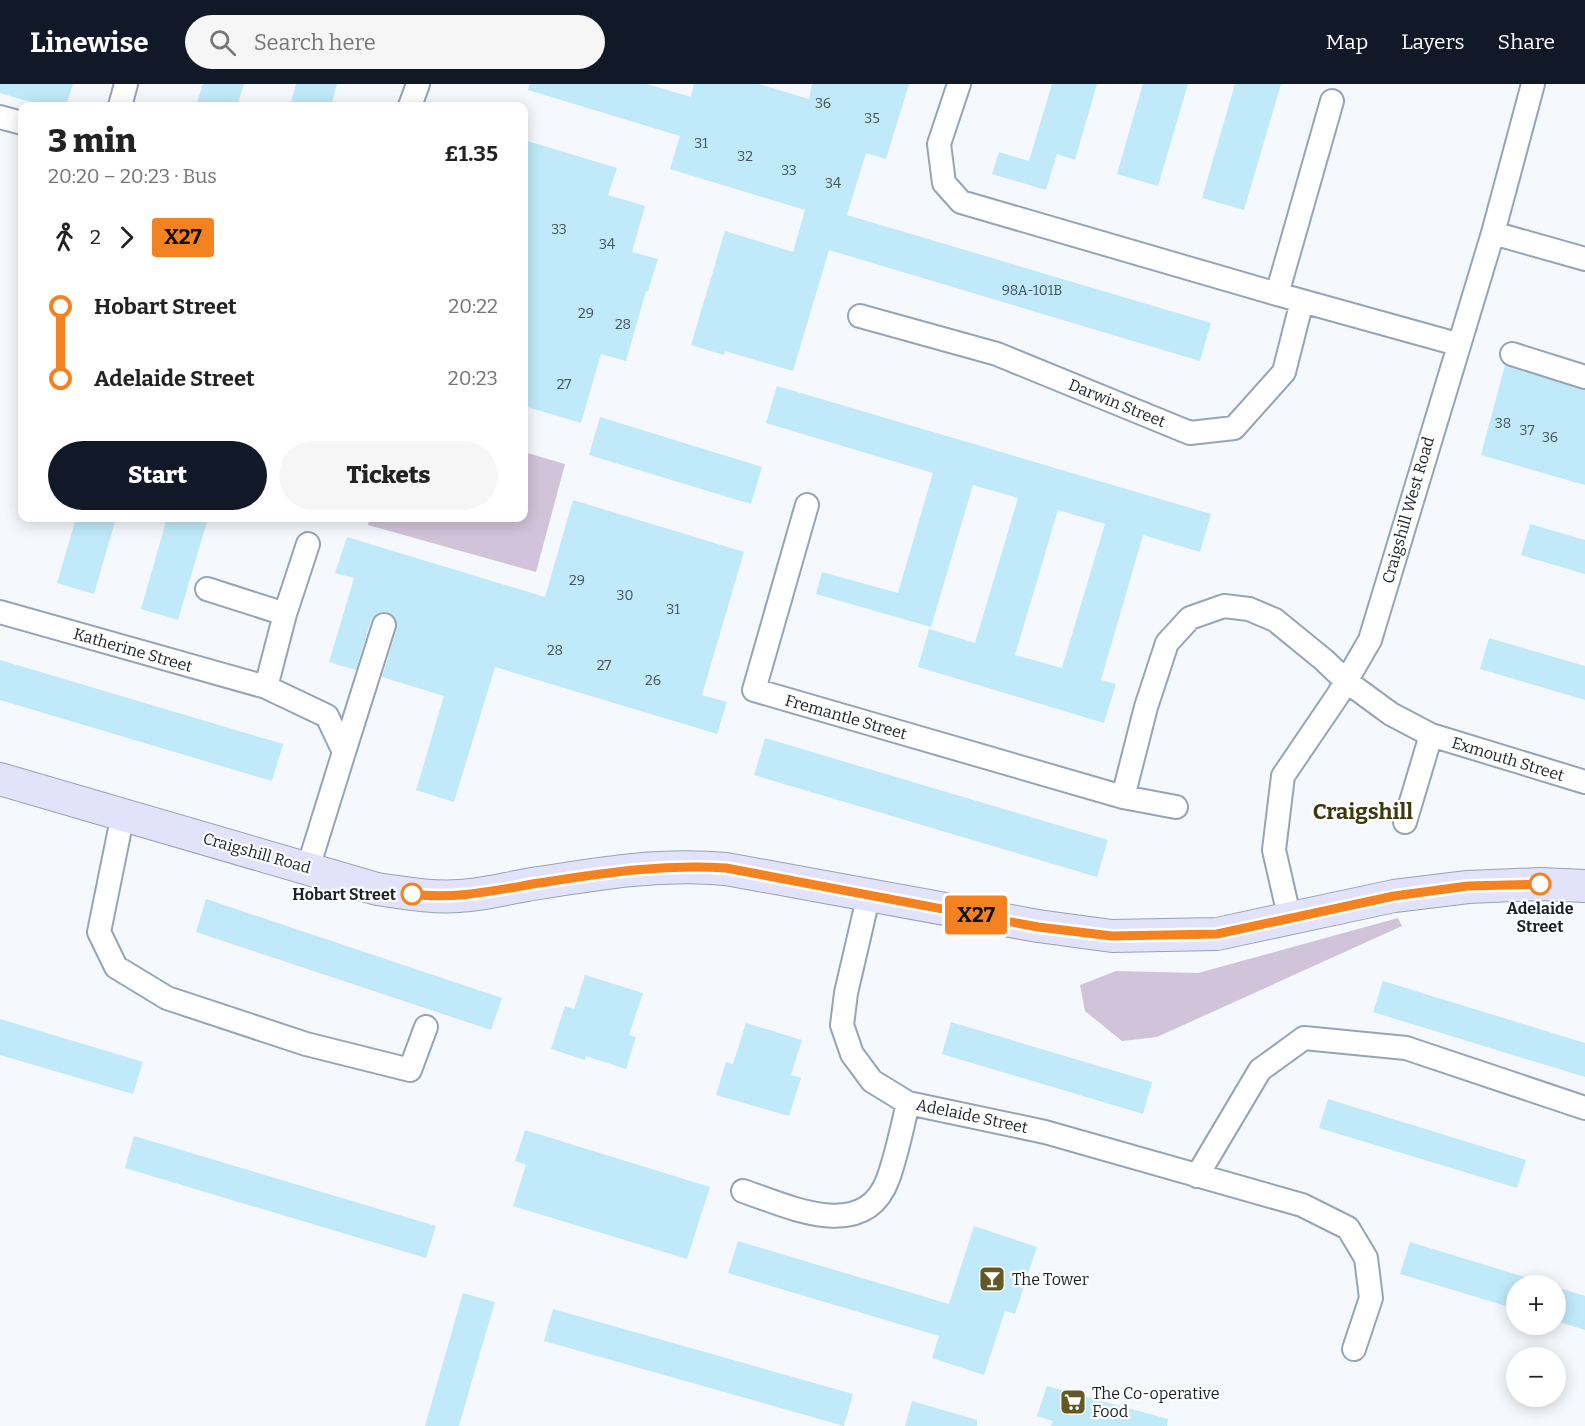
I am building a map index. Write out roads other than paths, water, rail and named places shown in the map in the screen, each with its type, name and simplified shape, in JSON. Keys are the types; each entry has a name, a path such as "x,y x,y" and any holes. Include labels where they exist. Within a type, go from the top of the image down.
{"street":[{"path":"121,102 126,84"},
{"path":"411,102 418,84"},
{"path":"959,84 939,144 944,183 961,202 1302,302 1457,344"},
{"name":"Craigshill West Road","path":"1290,920 1274,850 1283,776 1346,681 1370,640 1457,344 1493,233 1533,84"},
{"path":"1277,294 1332,101"},
{"path":"0,117 18,122"},
{"path":"1493,233 1585,259"},
{"name":"Darwin Street","path":"860,316 997,354 1190,433 1234,428 1284,372 1302,302"},
{"path":"1512,354 1585,377"},
{"name":"Fremantle Street","path":"807,505 754,690 1123,797 1176,807"},
{"path":"266,687 285,614 308,544"},
{"path":"207,589 285,614"},
{"path":"1123,797 1146,707 1167,643 1190,618 1224,606 1250,609 1275,620 1346,681"},
{"name":"Katherine Street","path":"0,612 266,687 327,716 344,752"},
{"path":"308,868 384,625"},
{"name":"Exmouth Street","path":"1346,681 1391,714 1431,735 1585,782"},
{"name":"Exmouth Street","path":"1406,822 1431,735"},
{"name":"Craigshill Road","path":"0,779 378,889 423,896 460,896 617,871 664,866 726,868 1038,927 1112,936 1217,934 1394,896 1468,886 1540,884 1585,886"},
{"path":"123,814 99,932 116,967 166,998 306,1044 410,1070 426,1027"},
{"name":"Adelaide Street","path":"869,894 846,993 842,1025 852,1054 872,1081 908,1103 1045,1132 1302,1205 1348,1228 1366,1258 1371,1298 1354,1349"},
{"path":"1197,1176 1260,1070 1304,1038 1406,1048 1585,1108"},
{"path":"743,1191 815,1214 837,1217 861,1211 878,1196 887,1181 908,1103"}],"place":[{"name":"Adelaide Street","path":"1540,884"},
{"name":"Hobart Street","path":"412,894"},
{"name":"The Tower","path":"992,1279"},
{"name":"The Co-operative Food","path":"1073,1402"}],"district":[{"name":"Craigshill","path":"1363,811"}]}
